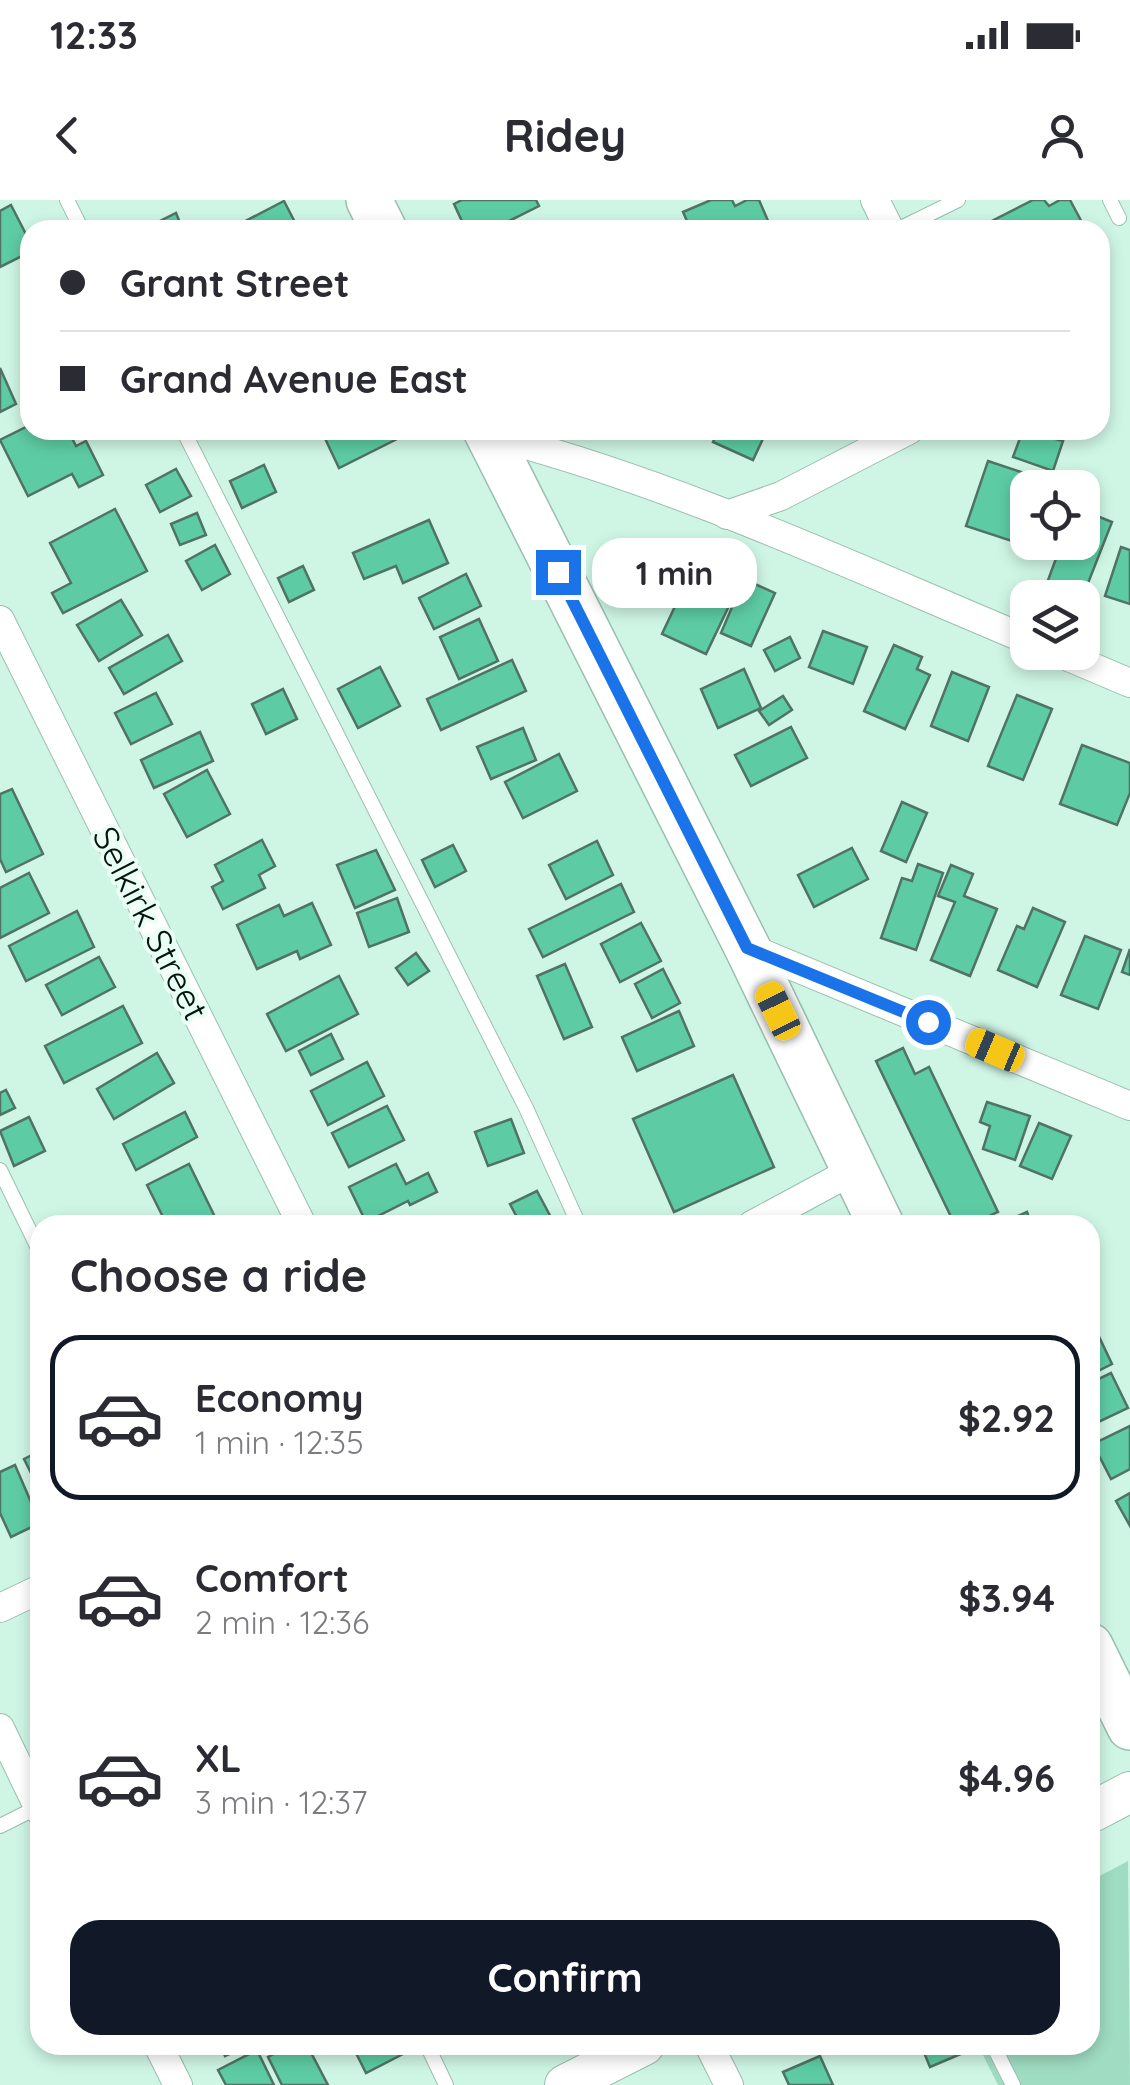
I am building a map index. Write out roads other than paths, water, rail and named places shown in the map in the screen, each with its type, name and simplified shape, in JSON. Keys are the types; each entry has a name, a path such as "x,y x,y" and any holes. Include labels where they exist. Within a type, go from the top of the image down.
{"main road":[{"path":"492,440 747,948 876,1215"},
{"path":"1100,1666 1130,1727"}],"street":[{"path":"514,440 572,456 726,514 1010,632"},
{"path":"726,514 781,496 890,440"},
{"name":"Selkirk Street","path":"0,620 297,1215"},
{"path":"1099,670 1130,683"},
{"path":"747,948 1130,1106"},
{"path":"771,1215 854,1170"},
{"path":"0,1608 30,1594"},
{"path":"0,1728 30,1790"},
{"path":"1100,1807 1130,1792"},
{"path":"163,2055 178,2085"},
{"path":"565,2085 624,2055"},
{"path":"714,2055 729,2085"}],"lane":[{"path":"915,220 958,200"},
{"path":"1110,200 1119,218"},
{"path":"189,440 526,1108 575,1215"},
{"path":"0,1170 30,1232"},
{"path":"0,1826 30,1813"},
{"path":"432,2055 446,2085"},
{"path":"997,2055 1013,2085"}]}
